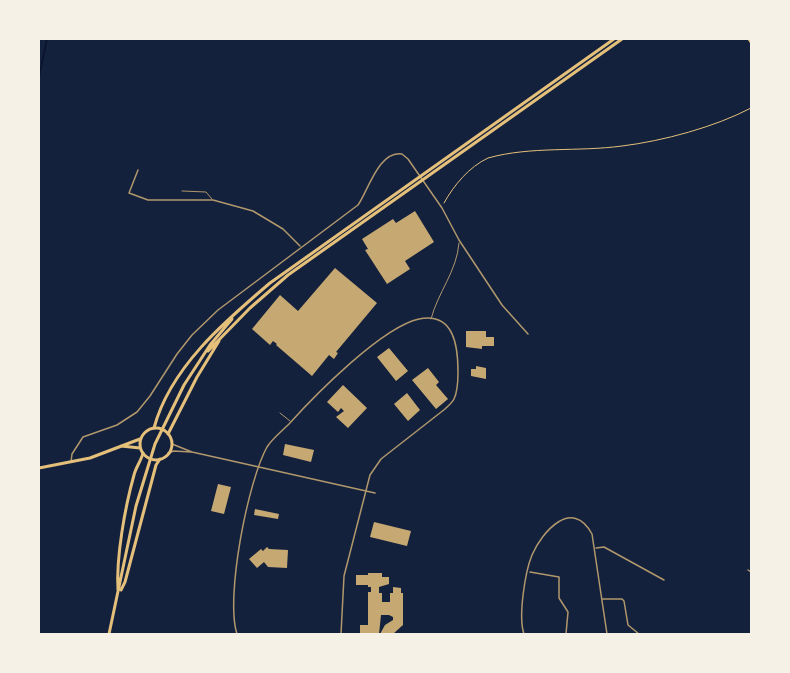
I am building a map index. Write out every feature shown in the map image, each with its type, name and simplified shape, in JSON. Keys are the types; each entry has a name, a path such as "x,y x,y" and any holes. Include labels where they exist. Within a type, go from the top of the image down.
{"main road":[{"path":"154,428 161,404 203,346 263,289 290,267 614,39"},
{"path":"207,351 250,308 288,275 622,39"},
{"path":"109,634 136,506 146,471 166,419 184,385 233,317"},
{"path":"168,434 196,377 220,338"},
{"path":"118,594 125,582 156,465 159,459 168,453 172,444 168,434 154,428 144,433 140,439 140,448 152,459 159,459"},
{"path":"39,468 90,458 140,439"},
{"path":"118,446 140,448"},
{"path":"118,594 117,579 122,538 134,474 143,453"}],"street":[{"path":"71,462 72,454 83,437 117,425 137,412 177,354 207,320 357,205 365,194 374,173 388,157 395,153 402,154 413,168 502,305 528,334"},
{"path":"138,170 129,193 148,200 213,200 253,212 283,229 301,246"},
{"path":"237,634 233,603 236,568 245,519 267,447 323,387 379,342 410,322 431,319 448,328 455,339 458,354 457,393 445,409 376,464 370,475 364,490 344,576 341,634"},
{"path":"172,444 192,452 375,493"},
{"path":"168,453 192,452"},
{"path":"524,634 522,626 524,596 533,553 551,528 561,519 574,518 589,528 595,548 607,634"},
{"path":"595,548 604,547 664,580"},
{"path":"529,572 560,578 559,598 568,612 566,634"},
{"path":"602,599 619,597 622,599 628,625 639,634"}],"lane":[{"path":"182,191 206,192 213,200"},
{"path":"431,319 434,305 451,274 458,254 459,240"},
{"path":"280,413 291,421"}],"path":[{"path":"441,208 454,186 479,162 488,158 552,150 622,147 727,121 751,108"}],"building":[{"path":"415,211 434,242 405,261 410,269 387,284 365,250 368,249 362,239 393,219 396,223"},
{"path":"335,268 377,303 336,352 338,353 334,359 329,355 312,376 277,344 273,341 270,345 252,329 280,295 298,311"},
{"path":"466,331 486,331 486,337 494,337 494,346 482,346 482,349 466,347"},
{"path":"389,348 408,371 396,381 377,357"},
{"path":"476,366 486,368 486,379 471,376 471,369 476,369"},
{"path":"428,368 439,382 436,385 448,399 436,409 412,380"},
{"path":"343,385 367,408 348,428 336,417 344,411 341,408 338,412 327,402"},
{"path":"407,393 420,410 408,421 394,404"},
{"path":"285,444 314,450 311,462 283,455"},
{"path":"218,484 231,487 224,514 211,511"},
{"path":"255,509 279,514 278,519 254,515"},
{"path":"374,522 411,531 407,546 370,537"},
{"path":"267,547 288,550 287,568 268,567 264,562 257,568 249,559"},
{"path":"368,573 382,573 382,577 389,577 389,584 379,587 382,602 390,602 393,587 401,588 403,625 393,634 380,634 385,625 393,620 393,617 389,615 381,615 379,634 360,633 360,625 368,625 368,592 371,592 371,587 356,585 356,575 368,575"}],"waterway":[{"path":"39,77 47,39"}]}
